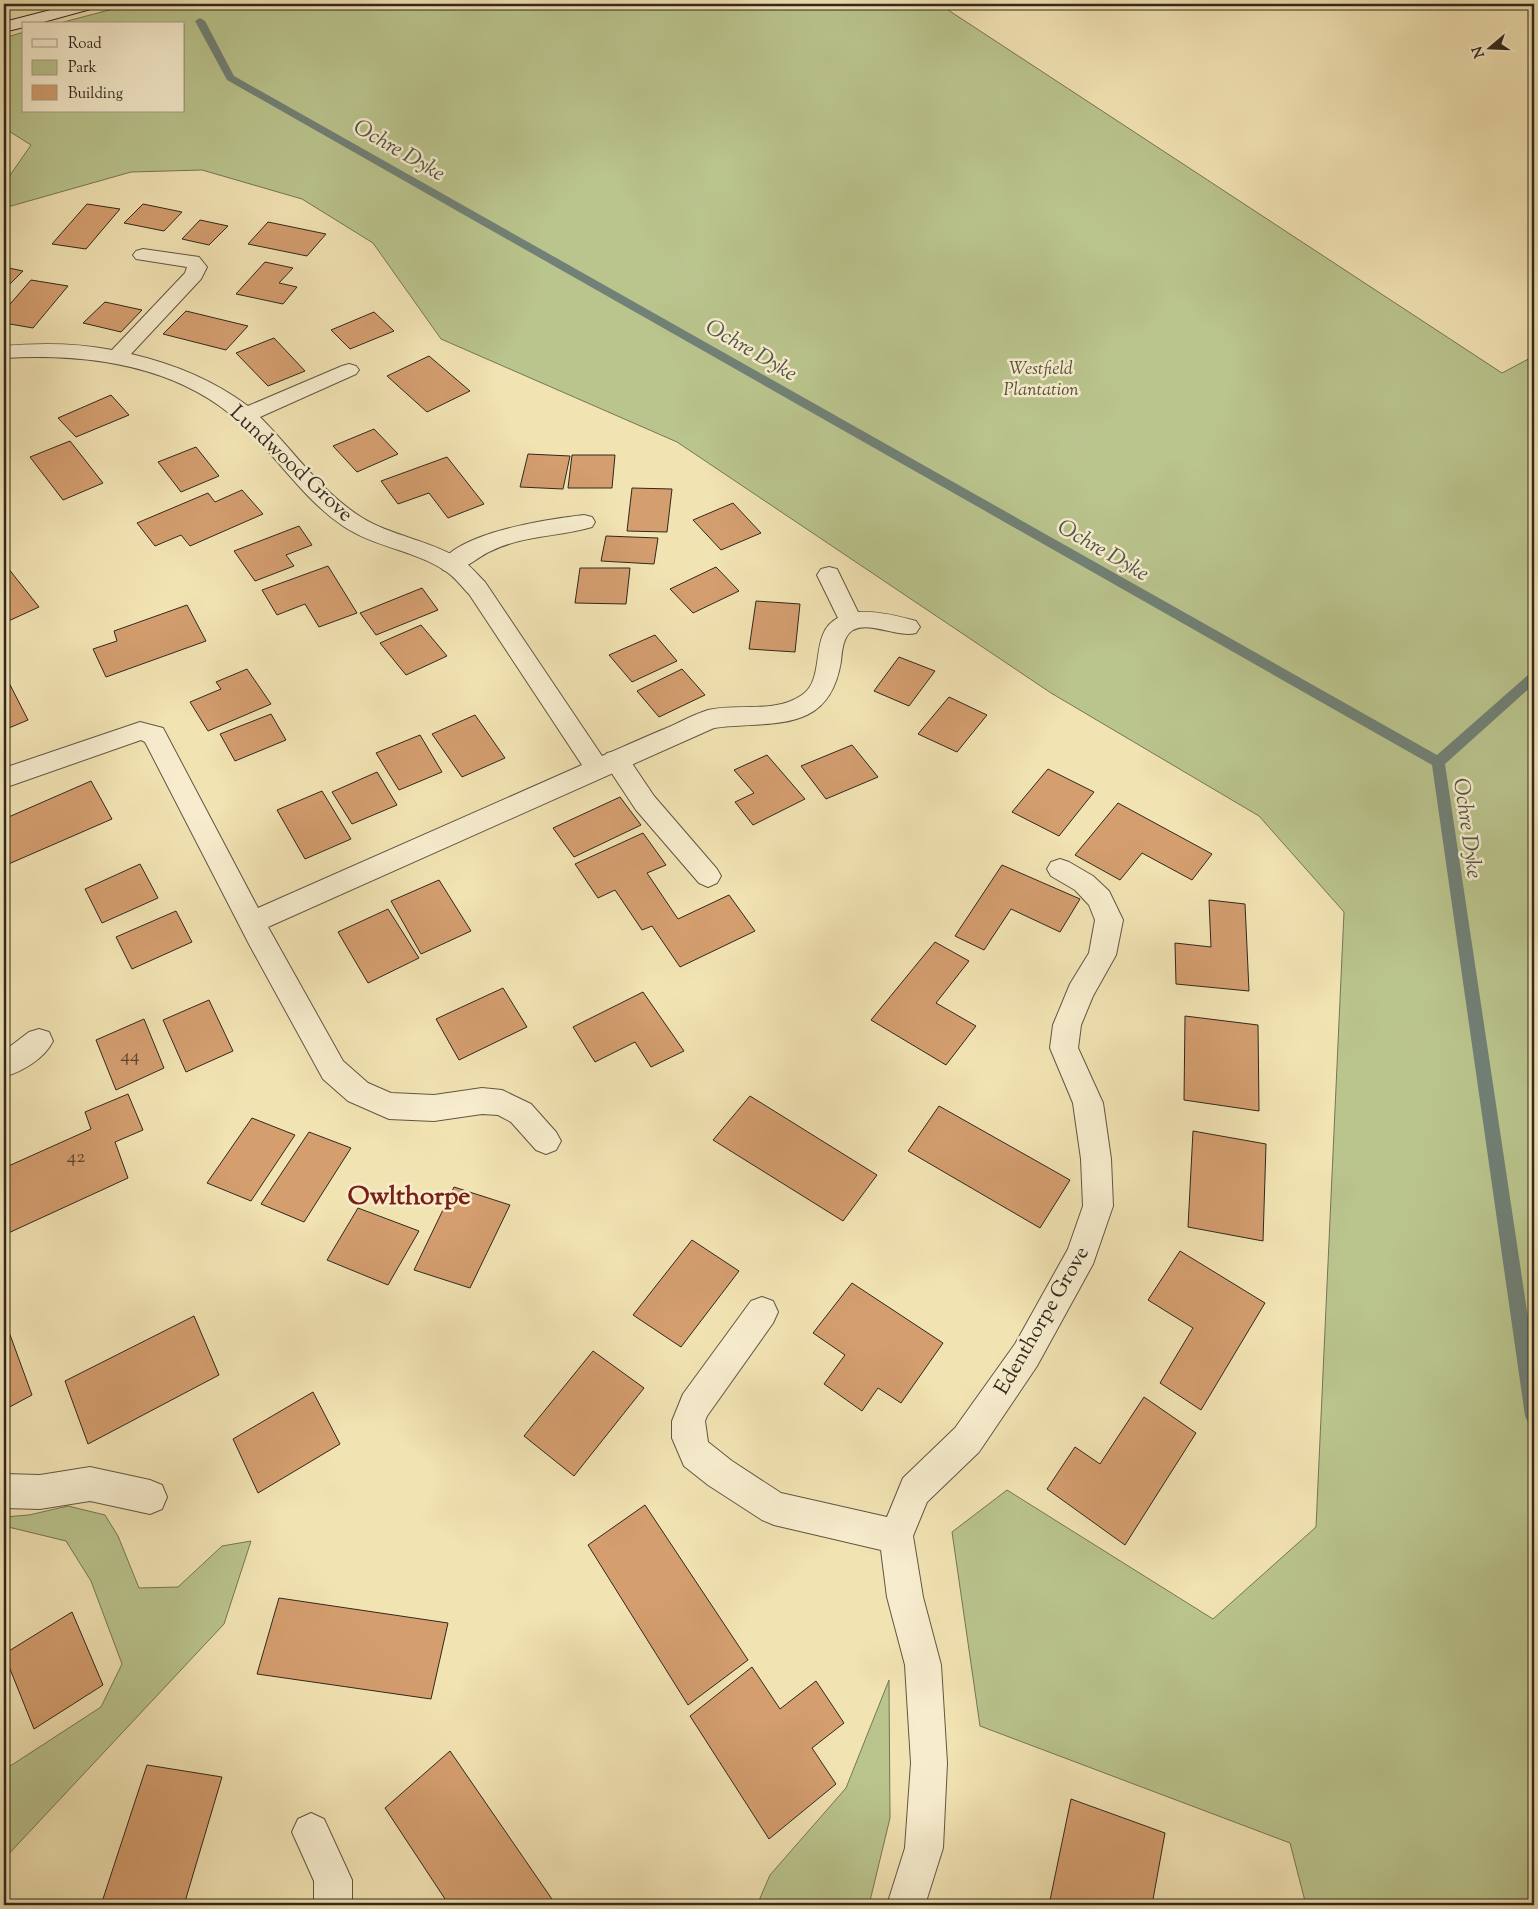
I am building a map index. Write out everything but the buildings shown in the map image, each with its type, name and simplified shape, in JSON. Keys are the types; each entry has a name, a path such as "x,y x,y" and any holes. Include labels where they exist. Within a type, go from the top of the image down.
{"street":[{"path":"23,22 92,4"},
{"path":"4,27 22,22"},
{"path":"118,356 194,275 197,267 192,261 143,255"},
{"name":"Lundwood Grove","path":"4,352 62,350 118,356 167,371 210,390 246,415 326,500 351,522 451,564 477,588 607,764 708,876"},
{"path":"246,415 349,370"},
{"path":"451,564 470,550 498,538 530,529 584,522"},
{"path":"829,575 851,621"},
{"path":"253,922 710,719 725,716 784,713 801,708 815,698 825,683 832,641 838,628 851,621 867,621 908,627"},
{"path":"4,778 140,731 154,735 260,938 333,1070 358,1092 389,1106 434,1108 482,1101 502,1103 521,1113 546,1141"},
{"name":"Edenthorpe Grove","path":"896,1536 915,1490 967,1440 1026,1355 1082,1254 1098,1206 1096,1159 1088,1102 1064,1048 1067,1025 1080,992 1102,955 1109,920 1100,899 1084,883 1060,869"},
{"path":"4,1065 21,1056 39,1041"},
{"path":"762,1312 695,1405 688,1421 689,1438 696,1454 720,1473 774,1508 896,1536 905,1597 923,1665 929,1763 924,1848 906,1905"},
{"path":"4,1491 40,1492 90,1484 150,1497"},
{"path":"311,1832 333,1880 333,1905"}],"green space":[{"name":"Westfield Plantation","path":"132,4 939,4 1502,373 1534,356 1534,1905 1306,1905 1290,1843 980,1726 952,1532 1007,1490 1213,1619 1316,1527 1344,912 1259,816 1051,693 677,442 441,339 373,243 302,199 202,170 131,172 4,208 4,184 31,145 4,128 4,38 22,33 22,112 185,112 185,22 64,22"},
{"path":"68,1506 105,1515 118,1536 139,1588 178,1587 222,1546 251,1541 224,1624 4,1859 4,1770 101,1707 122,1664 91,1581 66,1541 4,1526 4,1517 29,1515"},
{"path":"889,1680 890,1818 869,1905 757,1905 770,1875 846,1788"}],"waterway":[{"name":"Ochre Dyke","path":"200,21 230,78 1438,762"},
{"path":"1438,762 1534,677"},
{"name":"Ochre Dyke","path":"1438,762 1534,1416"}],"district":[{"name":"Owlthorpe","path":"409,1195"}]}
